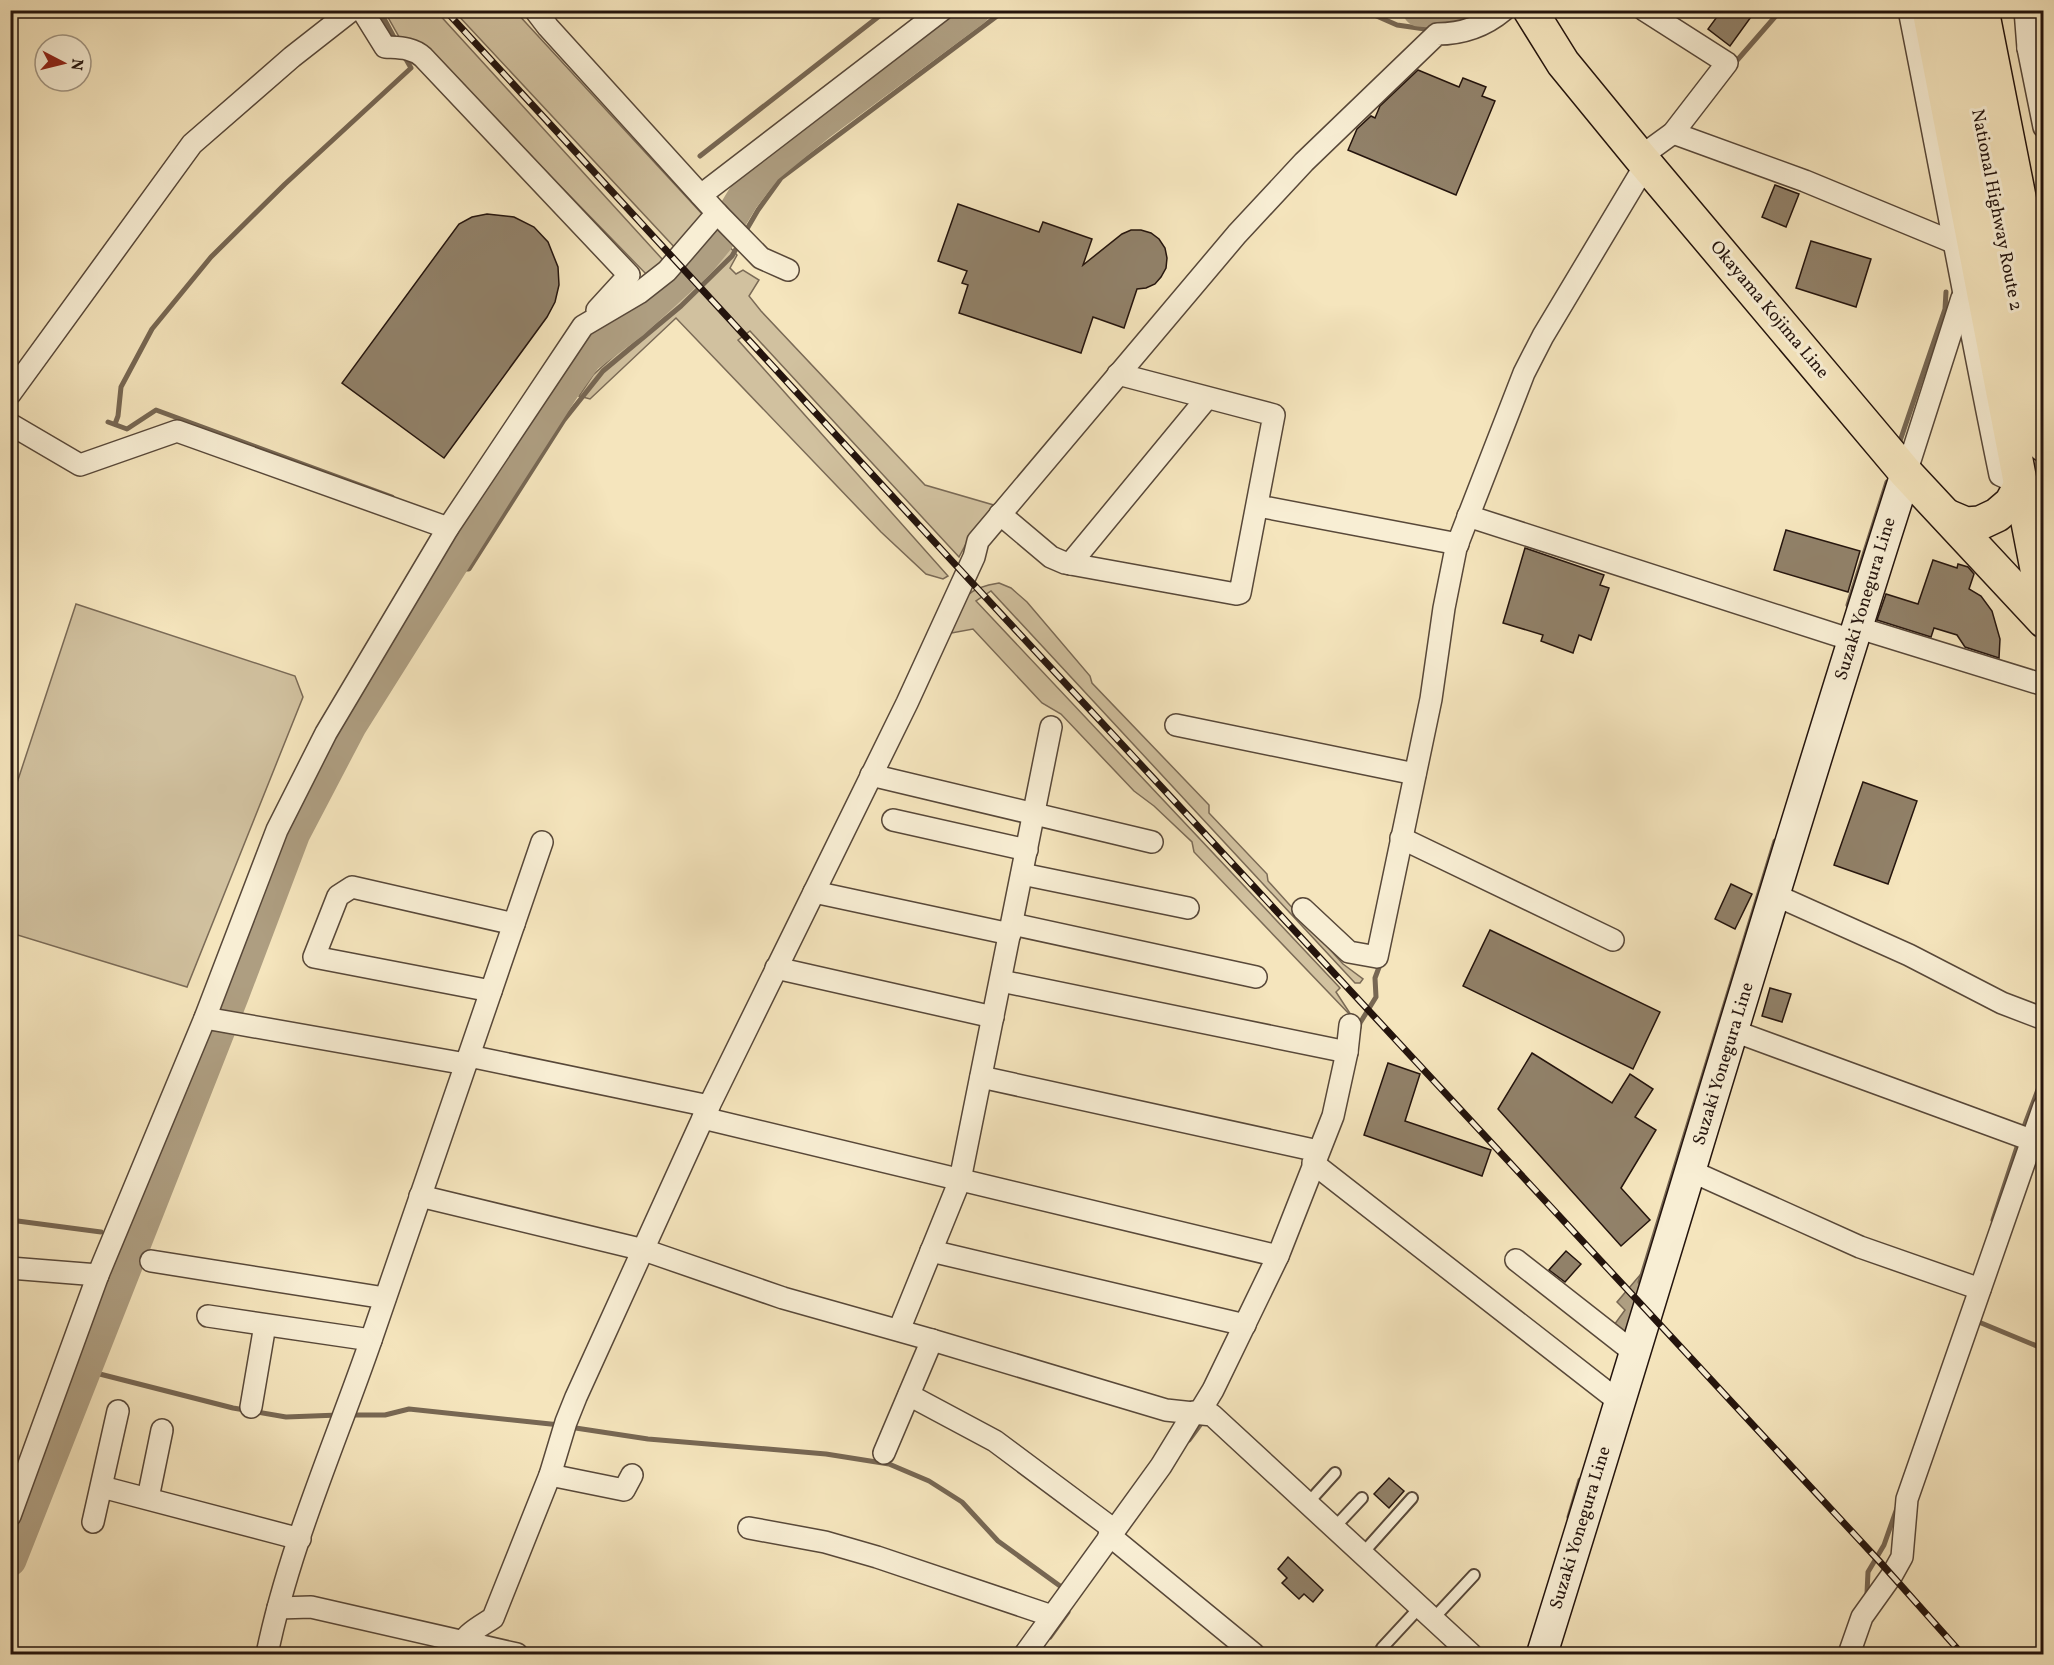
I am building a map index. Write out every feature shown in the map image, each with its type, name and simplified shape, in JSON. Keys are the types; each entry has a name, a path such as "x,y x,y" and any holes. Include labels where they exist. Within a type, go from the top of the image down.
{"main road":[{"name":"Okayama Kojima Line","path":"1530,10 1563,63 1906,473 2036,608 2043,642"},
{"path":"1929,10 1963,231 2021,485 2036,608"},
{"name":"National Highway Route 2","path":"1956,10 2043,445"},
{"name":"National Highway Route 2","path":"1982,10 2043,323"},
{"path":"2003,10 2042,211"},
{"name":"Suzaki Yonegura Line","path":"1542,1654 1612,1396 1691,1171 1854,634 1906,473"},
{"path":"1947,516 1966,524 1980,523 1997,515 2011,504 2021,485"}],"street":[{"path":"10,394 192,144 292,57 352,10"},
{"path":"10,1516 98,1275 217,1020 278,830 326,733 452,522 583,326 629,275 423,57 416,51 386,47 362,10"},
{"path":"535,10 746,243 761,258 788,270"},
{"path":"701,195 942,10"},
{"path":"459,1648 472,1631 493,1617 550,1475 565,1425 706,1112 871,776 974,557 978,541 1237,234 1296,170 1437,34 1454,34 1471,29 1491,21 1505,10 1512,12 1514,10"},
{"path":"1303,909 1349,952 1377,957 1406,840 1414,774 1431,699 1444,608 1458,544 1474,518 1528,364 1643,161 1677,134 1727,63 1644,10"},
{"path":"1909,10 1963,231 1963,295 2000,475 2021,485"},
{"path":"2025,10 2028,48 2043,127"},
{"path":"2028,48 2043,22"},
{"path":"1677,134 1805,181 1963,231"},
{"path":"583,326 639,293 667,272 718,214"},
{"path":"1906,473 1963,295"},
{"path":"1000,514 1051,557 1070,564 1236,594 1240,592 1274,415 1118,375"},
{"path":"1070,564 1207,398"},
{"path":"10,423 80,465 177,431 452,522"},
{"path":"1258,506 1458,544"},
{"path":"1474,518 1854,634 2043,685"},
{"path":"1176,725 1414,774"},
{"path":"899,1330 960,1180 1051,727"},
{"path":"871,776 1152,842"},
{"path":"893,820 1027,850"},
{"path":"1406,840 1613,940"},
{"path":"267,1654 278,1608 300,1539 371,1340 542,842"},
{"path":"1022,874 1188,908"},
{"path":"491,991 314,957 338,896 352,887 514,924"},
{"path":"814,892 1256,977"},
{"path":"1775,895 1909,955 2002,1003 2043,1019"},
{"path":"776,968 993,1017"},
{"path":"1001,981 1347,1052"},
{"path":"217,1020 468,1060 706,1112 960,1180 1278,1256"},
{"path":"1025,1654 1114,1537 1214,1390 1278,1256 1333,1116 1347,1052 1350,1025"},
{"path":"1734,1031 2024,1138"},
{"path":"981,1077 1316,1157 1612,1396"},
{"path":"1849,1654 1862,1617 1902,1557 1907,1499 2024,1138 2043,1106"},
{"path":"1691,1171 1860,1247 1974,1287"},
{"path":"420,1197 644,1250 783,1298 899,1330 1166,1410 1197,1412 1212,1416 1471,1654"},
{"path":"931,1251 1245,1325"},
{"path":"1516,1260 1628,1347"},
{"path":"151,1261 385,1298"},
{"path":"10,1268 98,1275"},
{"path":"208,1316 371,1340"},
{"path":"251,1407 266,1325"},
{"path":"884,1453 932,1340"},
{"path":"909,1395 995,1441 1254,1654"},
{"path":"93,1522 118,1411"},
{"path":"147,1498 162,1430"},
{"path":"550,1475 624,1490 632,1475"},
{"path":"102,1487 300,1539"},
{"path":"749,1528 825,1542 877,1557 1052,1616"},
{"path":"278,1608 311,1606 459,1648 516,1654"}],"lane":[{"path":"1307,1504 1335,1473"},
{"path":"1334,1528 1362,1498"},
{"path":"1362,1554 1412,1498"},
{"path":"1382,1648 1474,1575"}],"shaded area":[{"path":"386,10 436,11 663,260 648,276 424,46 402,42"},
{"path":"454,11 515,11 703,215 678,251"},
{"path":"728,245 737,255 730,268 736,274 743,270 759,280 749,296 761,311 925,485 997,506 967,542 959,557 750,331 738,340 948,576 943,579 926,574 881,532 676,318 590,399 579,396 593,375 716,263"},
{"path":"999,583 1011,588 1027,602 1090,676 1092,683 1209,805 1209,813 1267,874 1268,881 1343,964 1363,979 1360,983 1355,983 991,591 976,601 1340,988 1336,992 1353,1018 1194,852 1192,842 1154,806 1134,791 1061,714 1042,703 973,629 946,634 959,606 970,593 987,585"},
{"path":"76,604 295,676 303,697 187,987 11,933 11,801"},
{"path":"1640,1275 1646,1277 1629,1336 1614,1325 1625,1310 1617,1302"}],"building":[{"path":"1722,10 1756,10 1730,46 1708,29"},
{"path":"1418,70 1459,87 1463,78 1486,87 1482,96 1495,101 1456,195 1348,150 1357,129 1371,116 1375,118 1380,106"},
{"path":"1775,185 1799,194 1786,227 1762,217"},
{"path":"958,204 1039,232 1043,222 1092,239 1083,265 1122,234 1131,230 1151,233 1165,248 1166,268 1155,284 1137,289 1124,328 1093,317 1081,353 959,313 968,285 962,283 967,271 938,261"},
{"path":"487,214 514,217 534,227 548,242 558,267 559,285 555,302 547,317 444,458 342,383 459,224 472,217"},
{"path":"1811,241 1871,259 1856,307 1796,288"},
{"path":"1786,530 1860,551 1848,592 1774,570"},
{"path":"1525,548 1604,575 1600,585 1609,588 1591,640 1579,635 1573,653 1541,641 1543,635 1503,623"},
{"path":"1933,560 1957,568 1958,564 1968,567 1974,574 1969,589 1981,596 1992,611 2000,639 1999,658 1965,647 1957,635 1934,628 1931,637 1877,620 1886,594 1918,604"},
{"path":"1863,782 1917,801 1888,884 1834,865"},
{"path":"1731,884 1752,894 1735,929 1715,919"},
{"path":"1490,930 1660,1012 1633,1069 1463,986"},
{"path":"1770,988 1791,994 1782,1022 1762,1016"},
{"path":"1532,1053 1612,1103 1630,1074 1653,1089 1635,1117 1656,1130 1621,1188 1650,1220 1621,1246 1498,1109"},
{"path":"1388,1063 1420,1074 1405,1121 1491,1150 1482,1176 1364,1135"},
{"path":"1566,1251 1581,1264 1565,1282 1549,1270"},
{"path":"1389,1478 1404,1491 1389,1508 1374,1494"},
{"path":"1288,1557 1323,1590 1313,1602 1304,1594 1299,1599 1282,1583 1287,1578 1278,1569"}],"waterway":[{"path":"383,10 381,13 397,43"},
{"path":"700,156 887,10"},
{"path":"10,1560 294,833 350,726 497,492 586,357 632,323 699,262 718,239 743,198 766,168 820,124 974,10"},
{"path":"744,234 781,178 1005,10"},
{"path":"1363,10 1397,25 1432,30"},
{"path":"1419,10 1453,13 1458,10"},
{"path":"1733,65 1781,10"},
{"path":"115,424 121,387 152,329 211,257 285,184 411,68 403,54"},
{"path":"448,569 469,569 564,420 603,371 681,306 732,256 740,242"},
{"path":"1900,441 1945,309 1946,292"},
{"path":"108,422 127,429 156,410 392,497"},
{"path":"1848,605 1887,482"},
{"path":"459,522 475,527"},
{"path":"1640,1282 1775,841"},
{"path":"1359,1028 1376,997 1375,978 1381,962"},
{"path":"2022,1132 2044,1074"},
{"path":"1993,1220 2019,1141"},
{"path":"10,1220 101,1232"},
{"path":"124,1236 136,1238"},
{"path":"1974,1320 2044,1349"},
{"path":"84,1370 233,1408 286,1417 339,1415"},
{"path":"349,1415 385,1415 409,1409 560,1425"},
{"path":"1189,1440 1203,1421"},
{"path":"569,1427 648,1439 826,1454 889,1464 929,1481 962,1502 998,1541 1060,1586"},
{"path":"1569,1517 1580,1480"},
{"path":"1867,1593 1868,1572 1884,1545 1897,1508"},
{"path":"1050,1637 1068,1612"}],"railway":[{"path":"445,10 951,560 1880,1562 1962,1654"}]}
